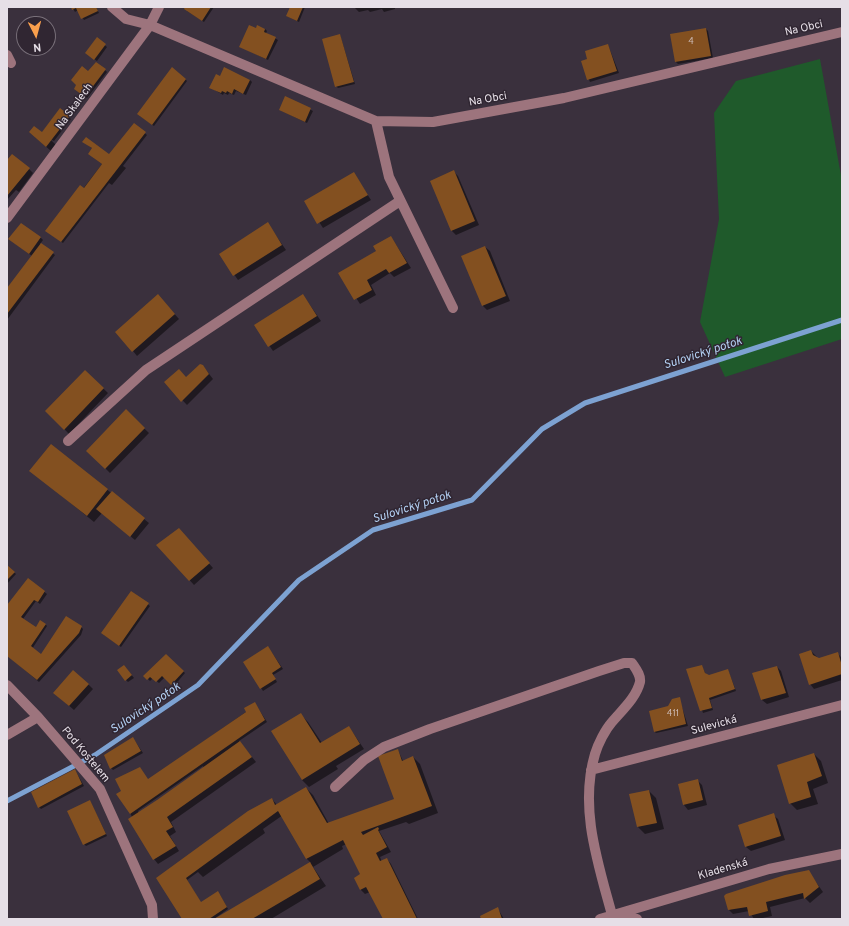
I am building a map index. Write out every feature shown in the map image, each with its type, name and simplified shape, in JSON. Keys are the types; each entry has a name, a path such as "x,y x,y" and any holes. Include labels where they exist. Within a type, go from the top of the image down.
{"street":[{"name":"Na Obci","path":"112,7 126,19 150,24 376,121 433,122 564,98 842,32"},
{"name":"Na Skalech","path":"7,218 150,24 159,7"},
{"path":"376,121 389,177 453,308"},
{"path":"68,441 146,370 400,200"},
{"path":"335,787 359,765 384,747 430,729 599,671 624,663 632,663 639,673 640,681 636,693 610,724 595,753 591,770 588,802 592,835 612,915"},
{"name":"Pod Kostelem","path":"7,685 38,717 100,790 152,905 153,919"},
{"name":"Sulevická","path":"591,770 842,705"},
{"path":"7,735 38,717"},
{"name":"Kladenská","path":"600,919 769,869 842,854"},
{"name":"Kladenská","path":"612,915 637,919"}],"green space":[{"path":"820,59 842,181 842,339 725,377 700,322 719,219 714,113 736,81"}],"building":[{"path":"71,7 96,7 98,11 81,19 76,8 72,10"},
{"path":"185,7 211,7 202,21 184,9"},
{"path":"290,7 303,7 297,21 286,16"},
{"path":"249,25 256,28 257,25 265,29 264,32 276,37 266,59 239,47"},
{"path":"706,28 711,56 675,62 670,34"},
{"path":"340,34 354,82 335,87 322,39"},
{"path":"97,37 106,44 94,60 85,53"},
{"path":"608,44 617,71 587,80 581,61 587,59 585,51"},
{"path":"96,62 106,69 85,97 74,89 76,85 71,80 82,66 88,71"},
{"path":"172,67 186,79 152,125 137,114"},
{"path":"224,67 250,80 243,94 234,89 232,94 227,91 226,93 222,91 221,93 209,88 216,74 220,76"},
{"path":"285,96 311,108 305,122 279,110"},
{"path":"60,108 70,116 46,147 29,132 34,126 42,132"},
{"path":"134,123 146,132 61,242 45,231 80,185 84,188 102,164 88,154 92,148 82,142 86,137 109,154"},
{"path":"12,154 30,168 7,196 7,160"},
{"path":"454,170 475,221 451,231 430,181"},
{"path":"354,172 368,195 317,224 304,201"},
{"path":"268,222 282,245 233,276 219,254"},
{"path":"21,223 41,237 29,254 8,239"},
{"path":"391,236 407,263 389,273 386,269 367,280 372,290 354,300 338,273 376,251 373,246"},
{"path":"41,243 54,252 7,314 7,288"},
{"path":"485,246 506,296 482,306 461,256"},
{"path":"158,294 175,314 132,352 115,332"},
{"path":"303,294 317,316 268,347 254,325"},
{"path":"200,364 203,365 209,374 181,402 164,382 179,369 186,377"},
{"path":"85,370 104,388 64,430 45,411"},
{"path":"126,409 145,428 105,469 86,451"},
{"path":"51,444 108,489 87,516 29,471"},
{"path":"112,491 145,518 130,537 96,509"},
{"path":"179,528 210,563 189,581 156,545"},
{"path":"7,565 15,572 7,580"},
{"path":"28,578 45,591 38,602 34,600 21,617 36,627 40,620 46,624 31,646 41,654 66,616 82,626 79,633 37,680 7,656 7,605"},
{"path":"131,591 149,603 119,646 101,633"},
{"path":"268,646 281,667 272,673 276,679 260,689 243,662"},
{"path":"811,650 813,655 819,658 838,652 842,666 842,674 809,685 799,654"},
{"path":"166,654 184,671 171,685 162,676 156,682 150,677 147,680 143,676"},
{"path":"124,665 132,675 125,681 117,670"},
{"path":"702,665 705,673 709,675 728,669 735,689 709,698 712,708 700,711 686,669"},
{"path":"777,666 786,693 761,700 752,673"},
{"path":"73,670 89,684 69,706 53,693"},
{"path":"680,697 686,724 654,732 649,711 668,706 672,699"},
{"path":"255,702 265,720 130,814 116,794 121,791 115,779 140,767 148,779 246,712 244,708"},
{"path":"301,713 320,743 349,726 360,744 302,780 271,731"},
{"path":"133,737 141,751 110,769 104,755"},
{"path":"240,741 252,757 167,817 173,827 166,831 176,846 153,860 128,819"},
{"path":"398,749 402,761 413,756 432,806 361,832 363,835 378,827 378,830 387,847 376,853 380,861 387,858 417,919 383,919 366,887 360,890 354,878 360,874 343,840 306,859 278,811 186,878 201,902 218,891 227,907 209,919 182,919 156,878 248,811 272,798 275,805 306,787 327,823 394,799 378,756"},
{"path":"814,753 822,776 807,782 811,797 789,804 777,765"},
{"path":"75,769 82,784 38,808 31,792"},
{"path":"698,779 703,800 683,805 678,784"},
{"path":"649,790 657,823 637,827 629,794"},
{"path":"90,800 106,834 83,845 67,811"},
{"path":"774,813 781,836 745,847 738,825"},
{"path":"310,862 320,879 252,919 214,919"},
{"path":"809,870 819,887 804,899 803,893 766,902 768,911 749,916 747,907 728,910 724,896 726,894 785,875"},
{"path":"498,907 502,919 481,919 480,916"}],"waterway":[{"name":"Sulovický potok","path":"7,801 95,755 198,685 299,580 373,530 472,500 542,429 585,403 842,320"}]}
